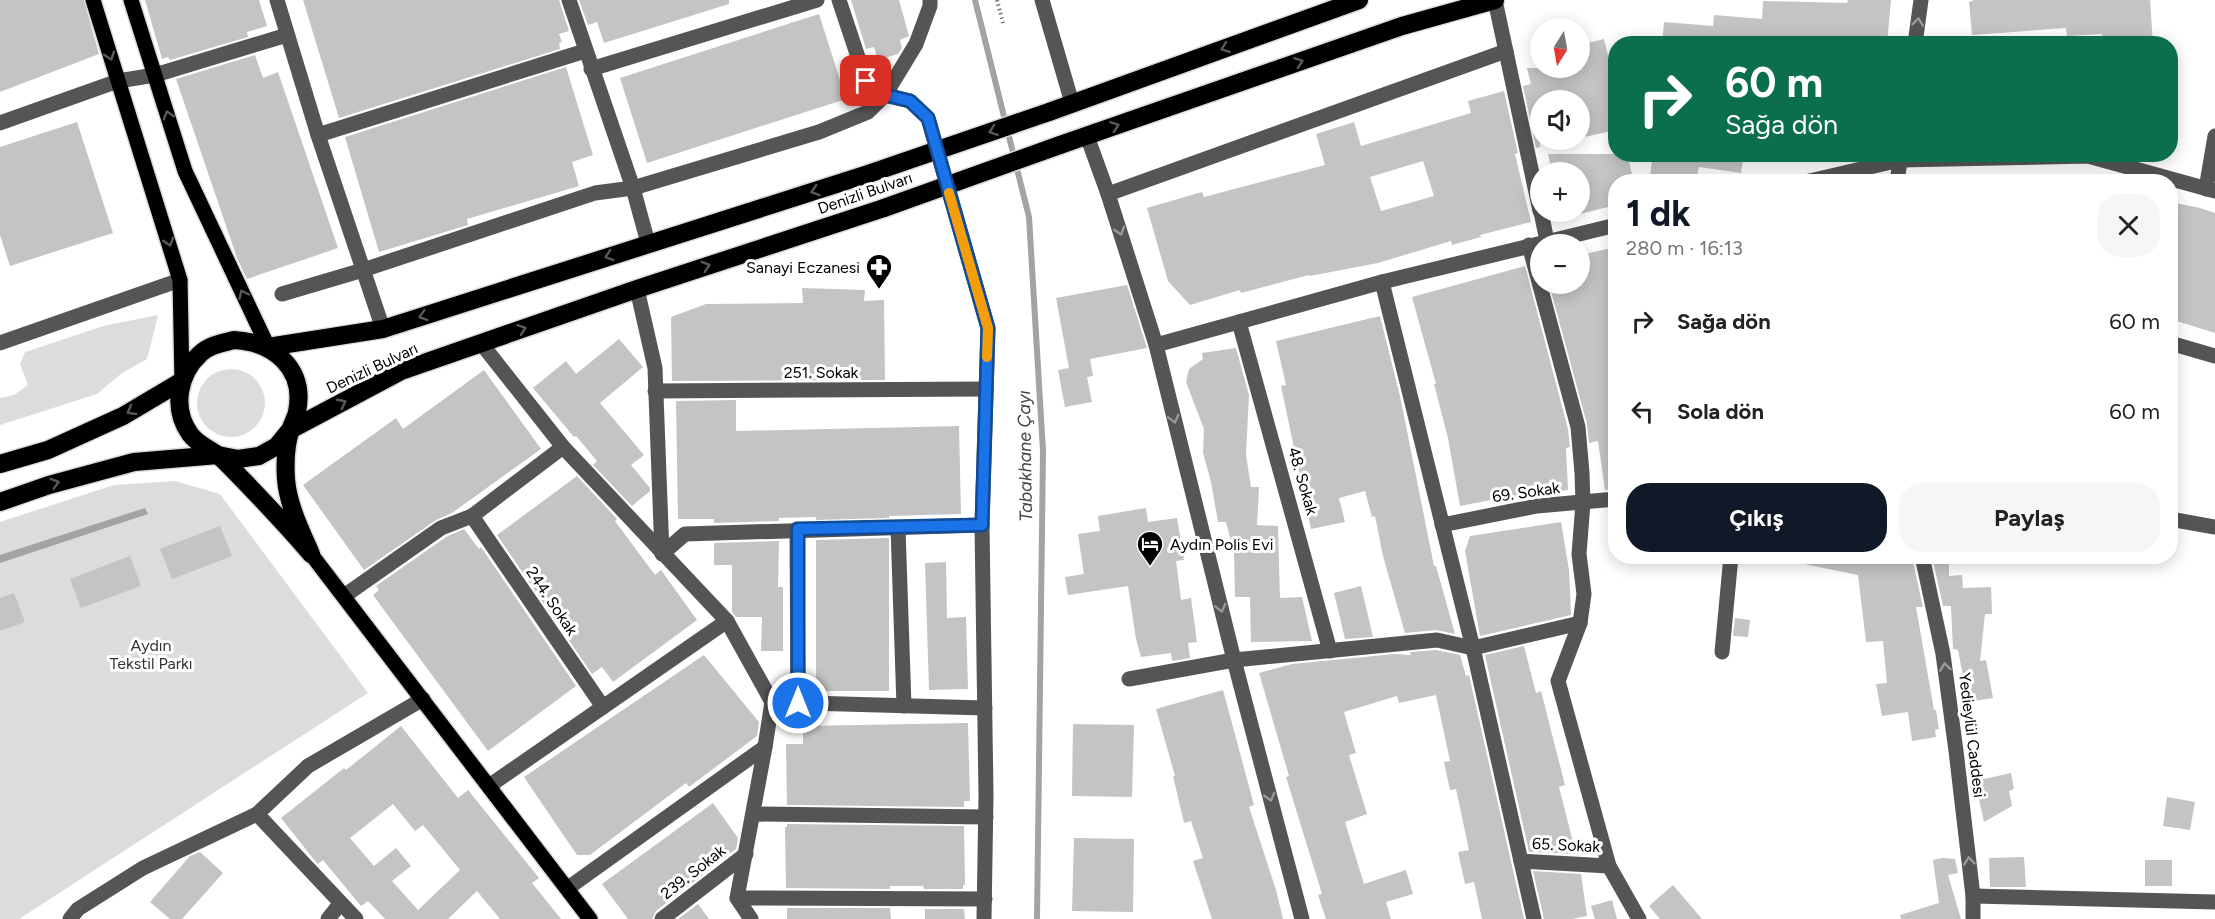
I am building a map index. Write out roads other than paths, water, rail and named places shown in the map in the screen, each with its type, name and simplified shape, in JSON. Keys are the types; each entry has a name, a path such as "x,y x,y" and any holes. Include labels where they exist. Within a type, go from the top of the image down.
{"highway":[{"name":"Denizli Bulvarı","path":"290,430 401,371 637,289 884,208 1402,26 1495,0"},
{"name":"Denizli Bulvarı","path":"268,347 383,329 871,173 1049,112 1349,2"},
{"path":"234,340 251,341 268,347 283,359 293,375 298,393 297,412 290,430 286,481 297,519 311,554 283,521 218,455 202,446 190,433 182,417 179,399 182,381 189,366 201,353 217,344 234,340"},
{"path":"0,464 48,450 123,416 182,381"},
{"path":"0,502 49,484 134,462 218,455 238,459 259,456 277,446 290,430"}],"main road":[{"path":"93,0 180,280 182,381"},
{"path":"131,0 185,171 268,347"},
{"path":"311,554 590,919"}],"street":[{"path":"277,0 318,135 383,329"},
{"path":"569,0 633,188 648,243"},
{"path":"591,69 817,0"},
{"path":"839,0 866,81 885,95 910,101 928,118 988,328 982,525 986,817 984,919"},
{"path":"282,294 363,270 595,193 633,188 819,132 868,112 885,95 916,44 930,6 930,0"},
{"path":"1042,0 1071,103"},
{"path":"1495,0 1530,164"},
{"path":"1916,36 1921,0"},
{"path":"0,123 118,81 155,75 288,35"},
{"path":"318,135 585,51"},
{"path":"1108,194 1506,51"},
{"path":"1087,136 1156,345 1234,660 1302,919"},
{"path":"2178,179 2211,182 2215,136"},
{"path":"1835,174 1881,162"},
{"path":"2101,162 2128,174"},
{"path":"1577,234 1608,227"},
{"path":"1156,345 1382,282 1529,245 1578,427 1583,503 1579,554 1584,594 1580,623 1558,681 1609,866 1638,919"},
{"path":"0,343 180,280"},
{"path":"1382,282 1473,648 1534,919"},
{"path":"637,289 655,368 662,554"},
{"name":"48. Sokak","path":"1239,322 1330,651"},
{"path":"481,343 563,447 727,621 772,702 737,898 751,919"},
{"path":"2178,345 2215,356"},
{"name":"251. Sokak","path":"655,391 986,389"},
{"path":"344,596 441,528 472,516 563,447"},
{"name":"69. Sokak","path":"1442,525 1520,508 1608,500"},
{"name":"244. Sokak","path":"472,516 603,707"},
{"path":"2178,520 2215,526"},
{"path":"662,554 685,534 982,525"},
{"path":"898,528 904,706"},
{"path":"798,529 798,703"},
{"path":"1722,652 1730,564"},
{"name":"Yedieylül Caddesi","path":"1924,564 1943,654 1973,896 1973,919"},
{"path":"489,786 727,621"},
{"path":"1129,679 1234,660 1437,640 1473,648 1580,623"},
{"path":"70,919 78,909 143,868 257,814 308,766 423,699"},
{"path":"772,702 985,708"},
{"path":"568,888 765,747"},
{"path":"257,814 356,919"},
{"path":"753,814 986,817"},
{"name":"239. Sokak","path":"662,919 746,854"},
{"name":"65. Sokak","path":"1521,861 1609,866"},
{"path":"1973,896 2215,902"},
{"path":"737,898 985,899"},
{"path":"328,919 340,904"}],"waterway":[{"name":"Tabakhane Çayı","path":"975,0 1029,217 1043,451 1037,919"}],"place":[{"name":"Sanayi Eczanesi","path":"879,290"},
{"name":"Aydın Polis Evi","path":"1150,567"}],"park label":[{"name":"Aydın Tekstil Parkı","path":"151,654"}]}
